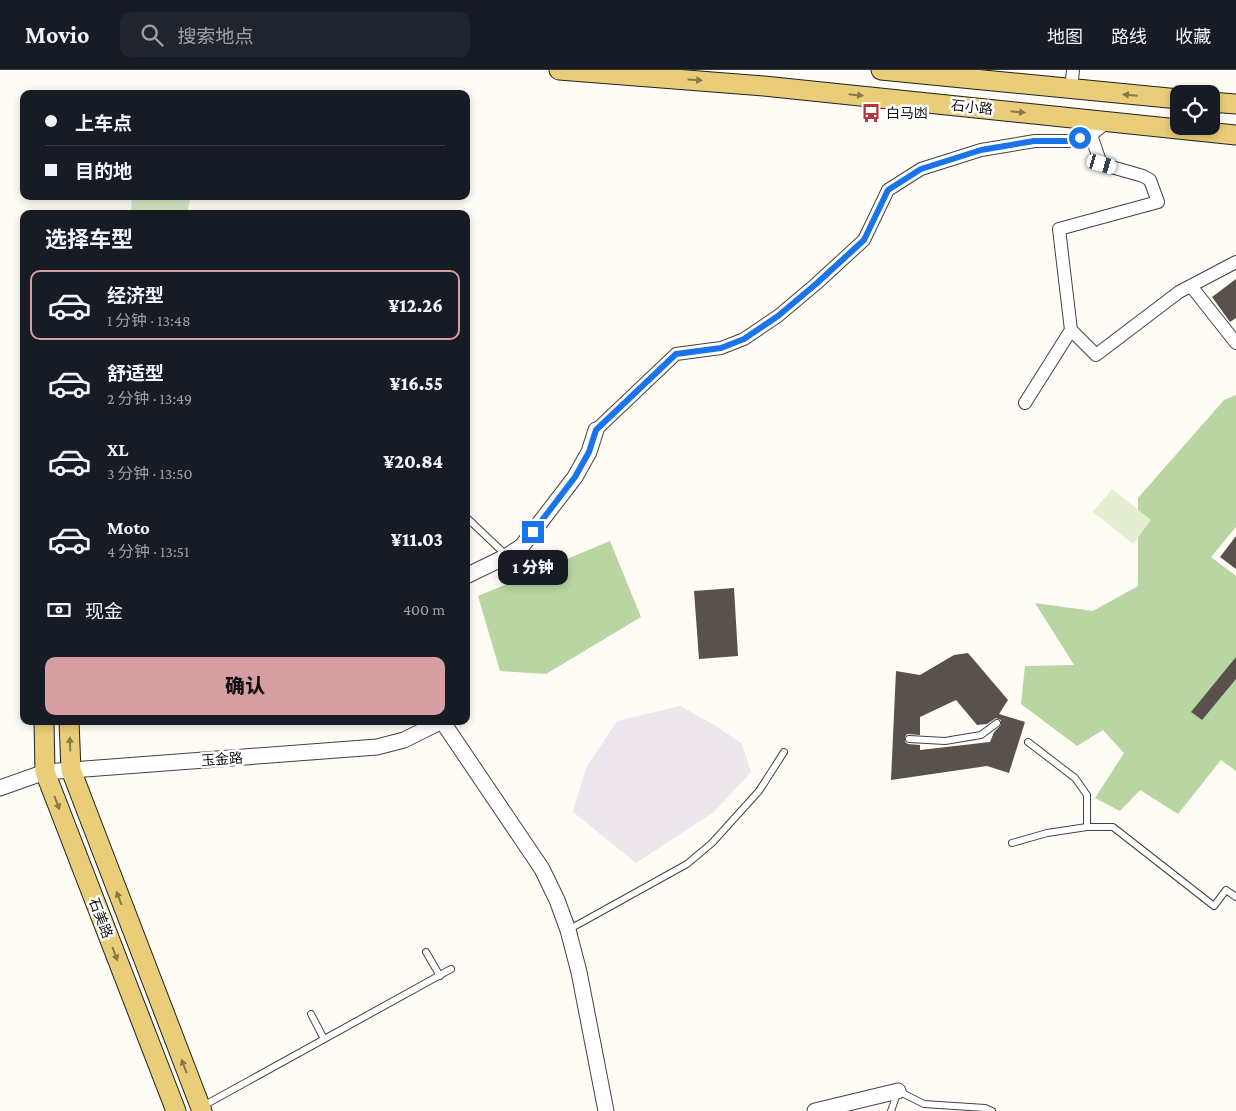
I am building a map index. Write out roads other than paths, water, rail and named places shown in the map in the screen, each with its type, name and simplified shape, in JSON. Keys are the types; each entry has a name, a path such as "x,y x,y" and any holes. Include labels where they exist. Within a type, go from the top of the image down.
{"main road":[{"name":"石小路","path":"559,70 764,86 1236,135"},
{"name":"石小路","path":"881,70 1170,98"},
{"path":"1220,103 1236,104"},
{"name":"石美路","path":"44,725 45,772 176,1111"},
{"name":"石美路","path":"69,725 71,770 201,1110"}],"street":[{"path":"1071,90 1073,70"},
{"path":"470,574 507,556 522,546 575,477 589,452 596,430 676,354 721,348 744,339 778,316 864,240 888,190 921,169 981,150 1034,141 1069,141 1091,135 1108,121"},
{"path":"1091,135 1102,164 1143,176 1150,180 1158,202 1059,229 1071,330 1096,355 1179,292 1236,262"},
{"path":"1190,286 1236,344"},
{"path":"1025,402 1071,330"},
{"name":"玉金路","path":"0,788 45,772 377,747 404,740 434,725"},
{"path":"445,725 542,869 557,900 568,930 579,972 606,1111"},
{"path":"815,1111 898,1091"}],"lane":[{"path":"470,521 507,556"},
{"path":"909,739 945,741 981,735 997,723"},
{"path":"1028,742 1075,778 1087,795 1087,827"},
{"path":"568,930 687,864 712,843 759,791 784,752"},
{"path":"1012,843 1047,833 1087,827 1112,828 1214,906 1226,890 1236,897"},
{"path":"426,952 440,976"},
{"path":"201,1110 451,969"},
{"path":"311,1014 324,1040"},
{"path":"891,1111 898,1091 924,1104 985,1108 992,1111"}],"place":[{"name":"白马凼","path":"871,113"}]}
